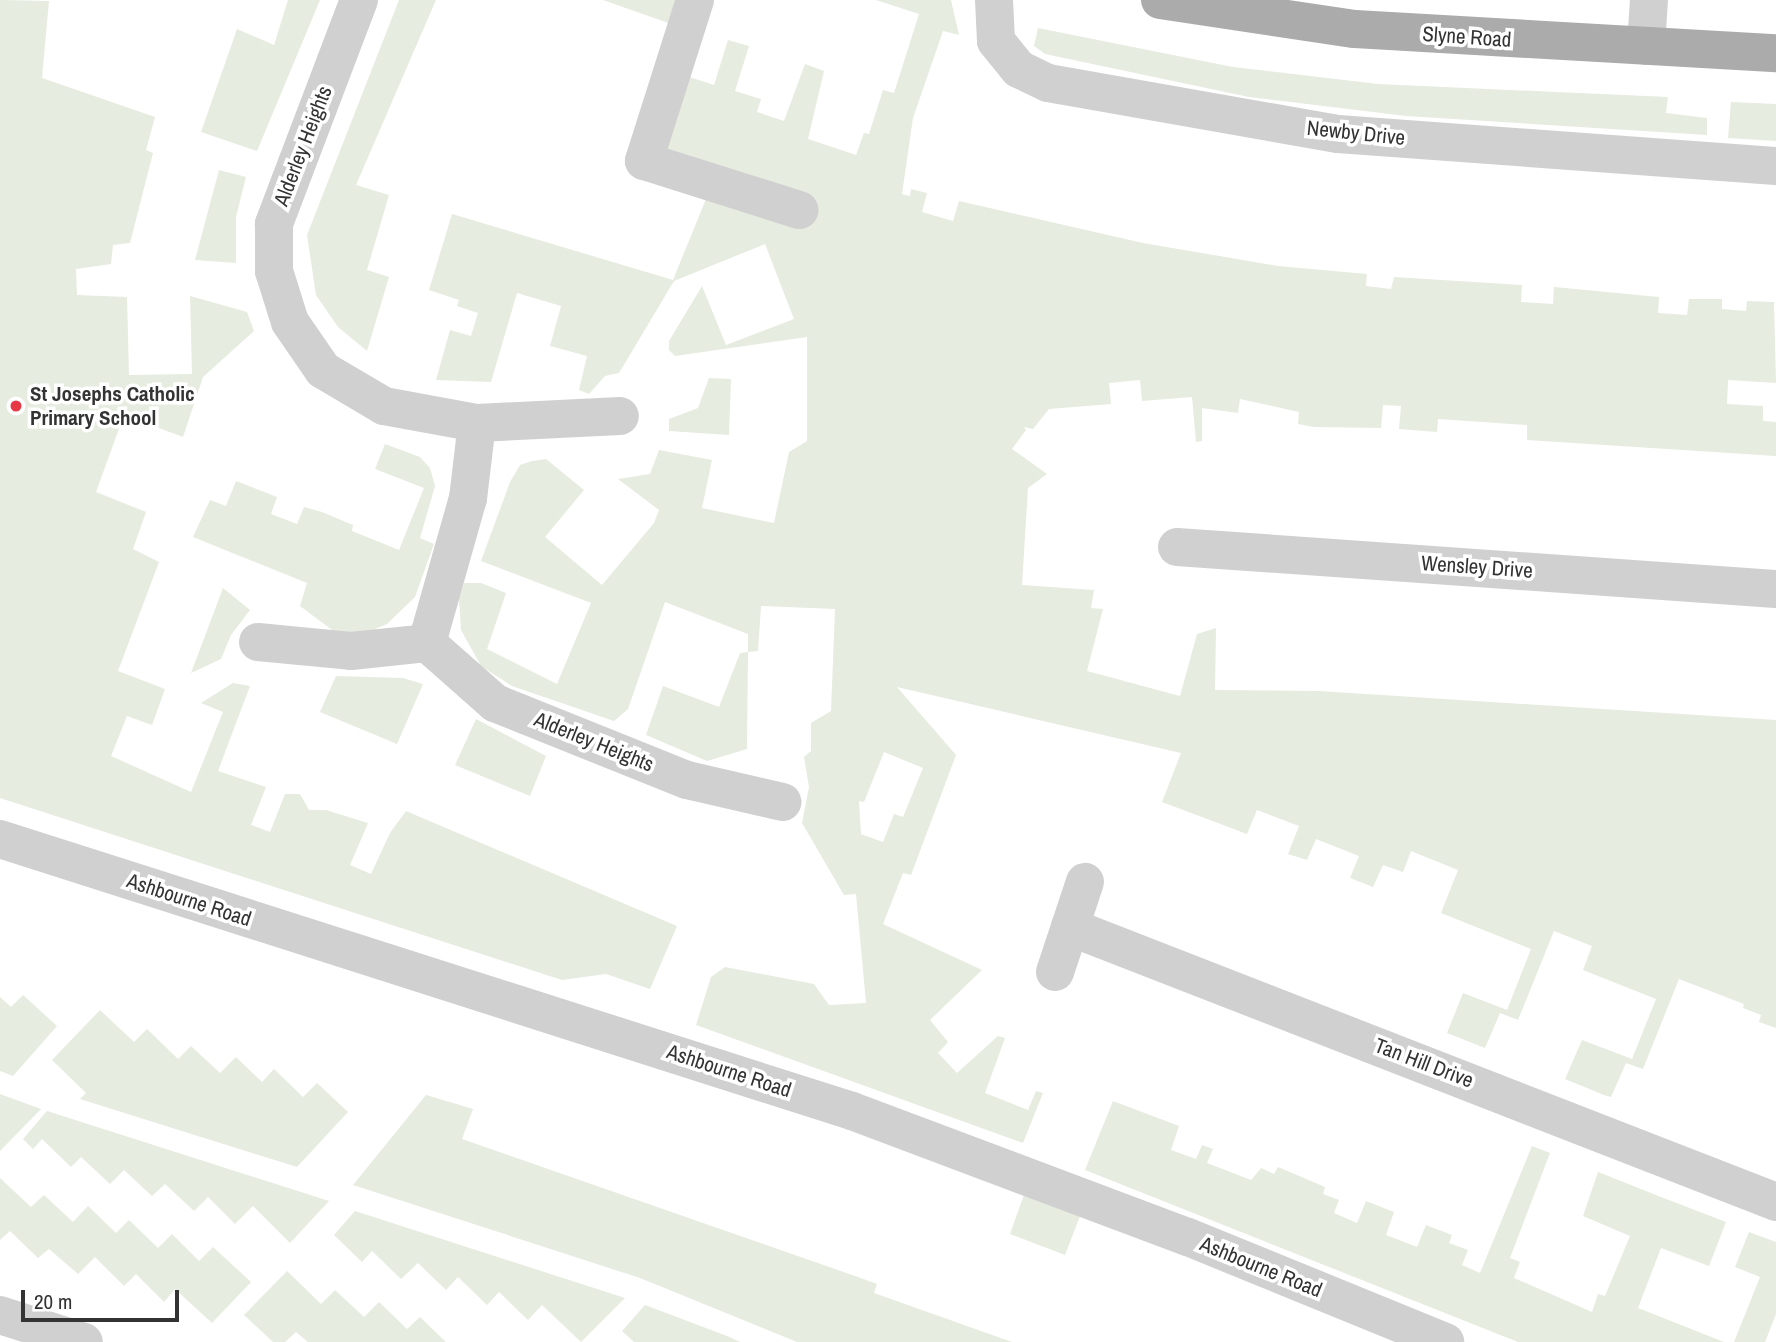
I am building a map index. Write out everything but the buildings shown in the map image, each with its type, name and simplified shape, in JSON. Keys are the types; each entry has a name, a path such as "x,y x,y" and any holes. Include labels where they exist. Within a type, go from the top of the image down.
{"main road":[{"name":"Slyne Road","path":"1160,0 1204,4 1355,29 1776,53"}],"street":[{"name":"Alderley Heights","path":"359,0 274,224 274,271 286,315 323,370 384,407 477,423 620,416"},
{"path":"695,0 644,161 799,210"},
{"name":"Newby Drive","path":"994,0 996,41 1019,69 1050,83 1338,134 1776,166"},
{"path":"1646,46 1649,0"},
{"path":"258,642 351,651 427,643 468,498 477,423"},
{"name":"Wensley Drive","path":"1177,547 1776,589"},
{"name":"Alderley Heights","path":"427,643 495,703 687,780 782,802"},
{"name":"Ashbourne Road","path":"0,838 852,1111 1188,1237 1445,1342"},
{"path":"1055,972 1084,882"},
{"name":"Tan Hill Drive","path":"1070,927 1776,1202"},
{"path":"0,1314 84,1342"}],"shaded area":[{"path":"0,0 49,1 42,78 155,117 146,150 153,153 130,243 113,245 111,264 76,269 77,295 127,297 129,375 192,374 190,296 247,312 254,331 203,377 183,437 124,415 96,492 146,512 133,549 159,562 118,671 165,689 152,725 127,716 111,756 191,792 223,712 201,703 233,683 250,686 218,771 266,787 251,825 270,832 285,794 300,794 309,810 326,810 368,823 350,865 371,874 390,833 406,811 677,926 650,989 606,974 562,980 0,798"},
{"path":"288,0 320,0 257,151 201,132 237,29 274,45"},
{"path":"399,0 436,0 356,185 389,195 367,270 389,277 367,351 338,327 316,295 307,235"},
{"path":"603,0 682,0 674,25"},
{"path":"876,0 951,0 959,35 943,31 913,118 902,194 910,196 911,189 927,193 922,212 953,221 959,201 1143,243 1278,266 1367,274 1366,286 1391,289 1394,277 1522,285 1521,302 1553,304 1554,287 1659,297 1658,313 1687,315 1689,299 1722,299 1722,309 1746,311 1747,301 1774,302 1776,383 1728,380 1727,404 1763,406 1763,421 1776,422 1776,456 1527,440 1527,425 1438,419 1437,432 1399,429 1401,406 1383,405 1381,428 1314,427 1298,424 1299,412 1240,399 1238,413 1202,408 1202,441 1196,442 1192,397 1142,401 1140,380 1109,383 1111,404 1049,409 1033,429 1024,427 1026,430 1012,449 1047,474 1028,488 1022,585 1094,590 1091,608 1103,609 1087,671 1180,696 1197,634 1216,628 1215,690 1319,691 1776,720 1776,1028 1759,1022 1761,1015 1743,1008 1744,1004 1679,979 1643,1069 1626,1063 1611,1097 1604,1095 1565,1079 1582,1040 1632,1059 1656,999 1583,970 1592,946 1554,931 1518,1020 1500,1013 1485,1048 1447,1033 1463,993 1507,1010 1531,949 1441,913 1458,870 1411,851 1403,872 1383,865 1373,887 1350,878 1359,856 1316,839 1307,860 1288,854 1299,826 1257,810 1247,834 1162,802 1181,753 897,687 956,755 911,875 903,873 883,924 982,970 930,1020 948,1042 938,1053 957,1073 998,1036 1005,1038 985,1093 1028,1110 1036,1091 1043,1093 1023,1143 696,1025 711,977 725,967 814,984 829,1005 866,1003 856,894 844,895 802,823 809,787 804,757 811,751 811,723 831,711 835,609 761,606 758,651 748,652 748,634 665,602 628,709 614,721 512,686 481,666 461,630 459,598 464,583 481,583 506,593 487,649 557,684 591,603 481,561 510,482 520,465 532,461 546,459 584,490 545,537 602,585 654,523 659,510 618,479 650,474 659,450 712,460 702,508 774,523 789,452 807,441 807,337 675,356 669,350 669,341 702,286 726,345 794,319 765,244 674,281 619,373 605,376 589,394 579,390 587,356 550,346 561,306 517,293 491,382 436,380 450,330 471,336 478,313 457,306 459,300 429,290 452,214 673,280 708,194 659,150 683,75 714,85 728,40 749,46 735,91 761,99 757,112 784,121 805,64 824,71 808,139 856,155 864,133 869,134 883,90 894,93 919,14","holes":["884,752 923,768 903,817 894,814 883,842 861,834 859,801 864,802"]},
{"path":"1038,28 1233,67 1378,84 1668,97 1666,113 1707,118 1707,135 1406,116 1249,97 1045,54 1034,46"},
{"path":"1731,102 1776,104 1776,141 1728,138"},
{"path":"219,170 246,177 236,217 236,263 195,260"},
{"path":"709,378 731,379 729,435 669,431 669,419 698,408"},
{"path":"385,444 420,457 430,468 435,486 420,538 434,544 415,597 387,624 368,632 336,633 300,606 307,583 193,537 210,500 226,506 236,481 277,497 271,514 297,524 304,507 322,512 353,525 352,531 399,550 424,488 375,469"},
{"path":"223,588 250,610 231,635 221,659 191,673"},
{"path":"748,652 747,749 707,761 646,735 663,686 719,707 740,653"},
{"path":"336,676 403,678 423,684 397,744 320,712"},
{"path":"476,719 546,756 530,796 455,765"},
{"path":"23,995 57,1026 13,1076 0,1071 0,997 11,1007"},
{"path":"100,1010 134,1042 147,1029 178,1059 191,1046 220,1073 236,1057 262,1082 274,1069 303,1097 317,1083 348,1112 297,1167 80,1099 86,1093 52,1060"},
{"path":"0,1094 41,1109 0,1151"},
{"path":"426,1095 473,1109 462,1139 877,1284 874,1293 1012,1342 797,1342 640,1278 353,1185"},
{"path":"1113,1101 1179,1126 1171,1150 1196,1159 1202,1145 1213,1149 1207,1163 1251,1180 1261,1168 1274,1174 1278,1167 1325,1187 1323,1194 1339,1200 1334,1213 1357,1223 1366,1201 1394,1212 1386,1235 1417,1247 1426,1225 1452,1235 1449,1243 1468,1250 1462,1265 1480,1273 1532,1146 1550,1153 1510,1258 1520,1262 1514,1278 1592,1312 1598,1294 1605,1296 1630,1236 1583,1216 1598,1172 1726,1222 1709,1266 1661,1248 1638,1308 1724,1342 1518,1342 1085,1170"},
{"path":"47,1111 329,1201 290,1243 253,1206 235,1224 208,1197 194,1211 165,1184 152,1196 124,1170 110,1184 81,1157 71,1167 42,1139 33,1149 23,1139"},
{"path":"0,1178 31,1207 44,1195 73,1222 88,1206 116,1233 129,1220 158,1248 172,1234 199,1261 213,1247 251,1282 212,1323 175,1289 164,1302 136,1274 124,1286 95,1257 78,1274 49,1249 38,1258 10,1231 0,1240"},
{"path":"1026,1189 1082,1211 1065,1255 1010,1234"},
{"path":"355,1211 625,1298 581,1342 542,1305 528,1320 499,1292 487,1305 458,1277 446,1290 418,1263 401,1279 372,1251 362,1262 334,1235"},
{"path":"1749,1232 1776,1242 1776,1314 1765,1342 1734,1342 1760,1277 1735,1267"},
{"path":"287,1271 321,1304 335,1290 364,1317 379,1302 407,1329 420,1317 446,1342 308,1342 296,1332 285,1342 273,1342 244,1315"},
{"path":"645,1305 740,1342 634,1342 622,1331"}],"place":[{"name":"St Josephs Catholic Primary School","path":"16,406"}]}
